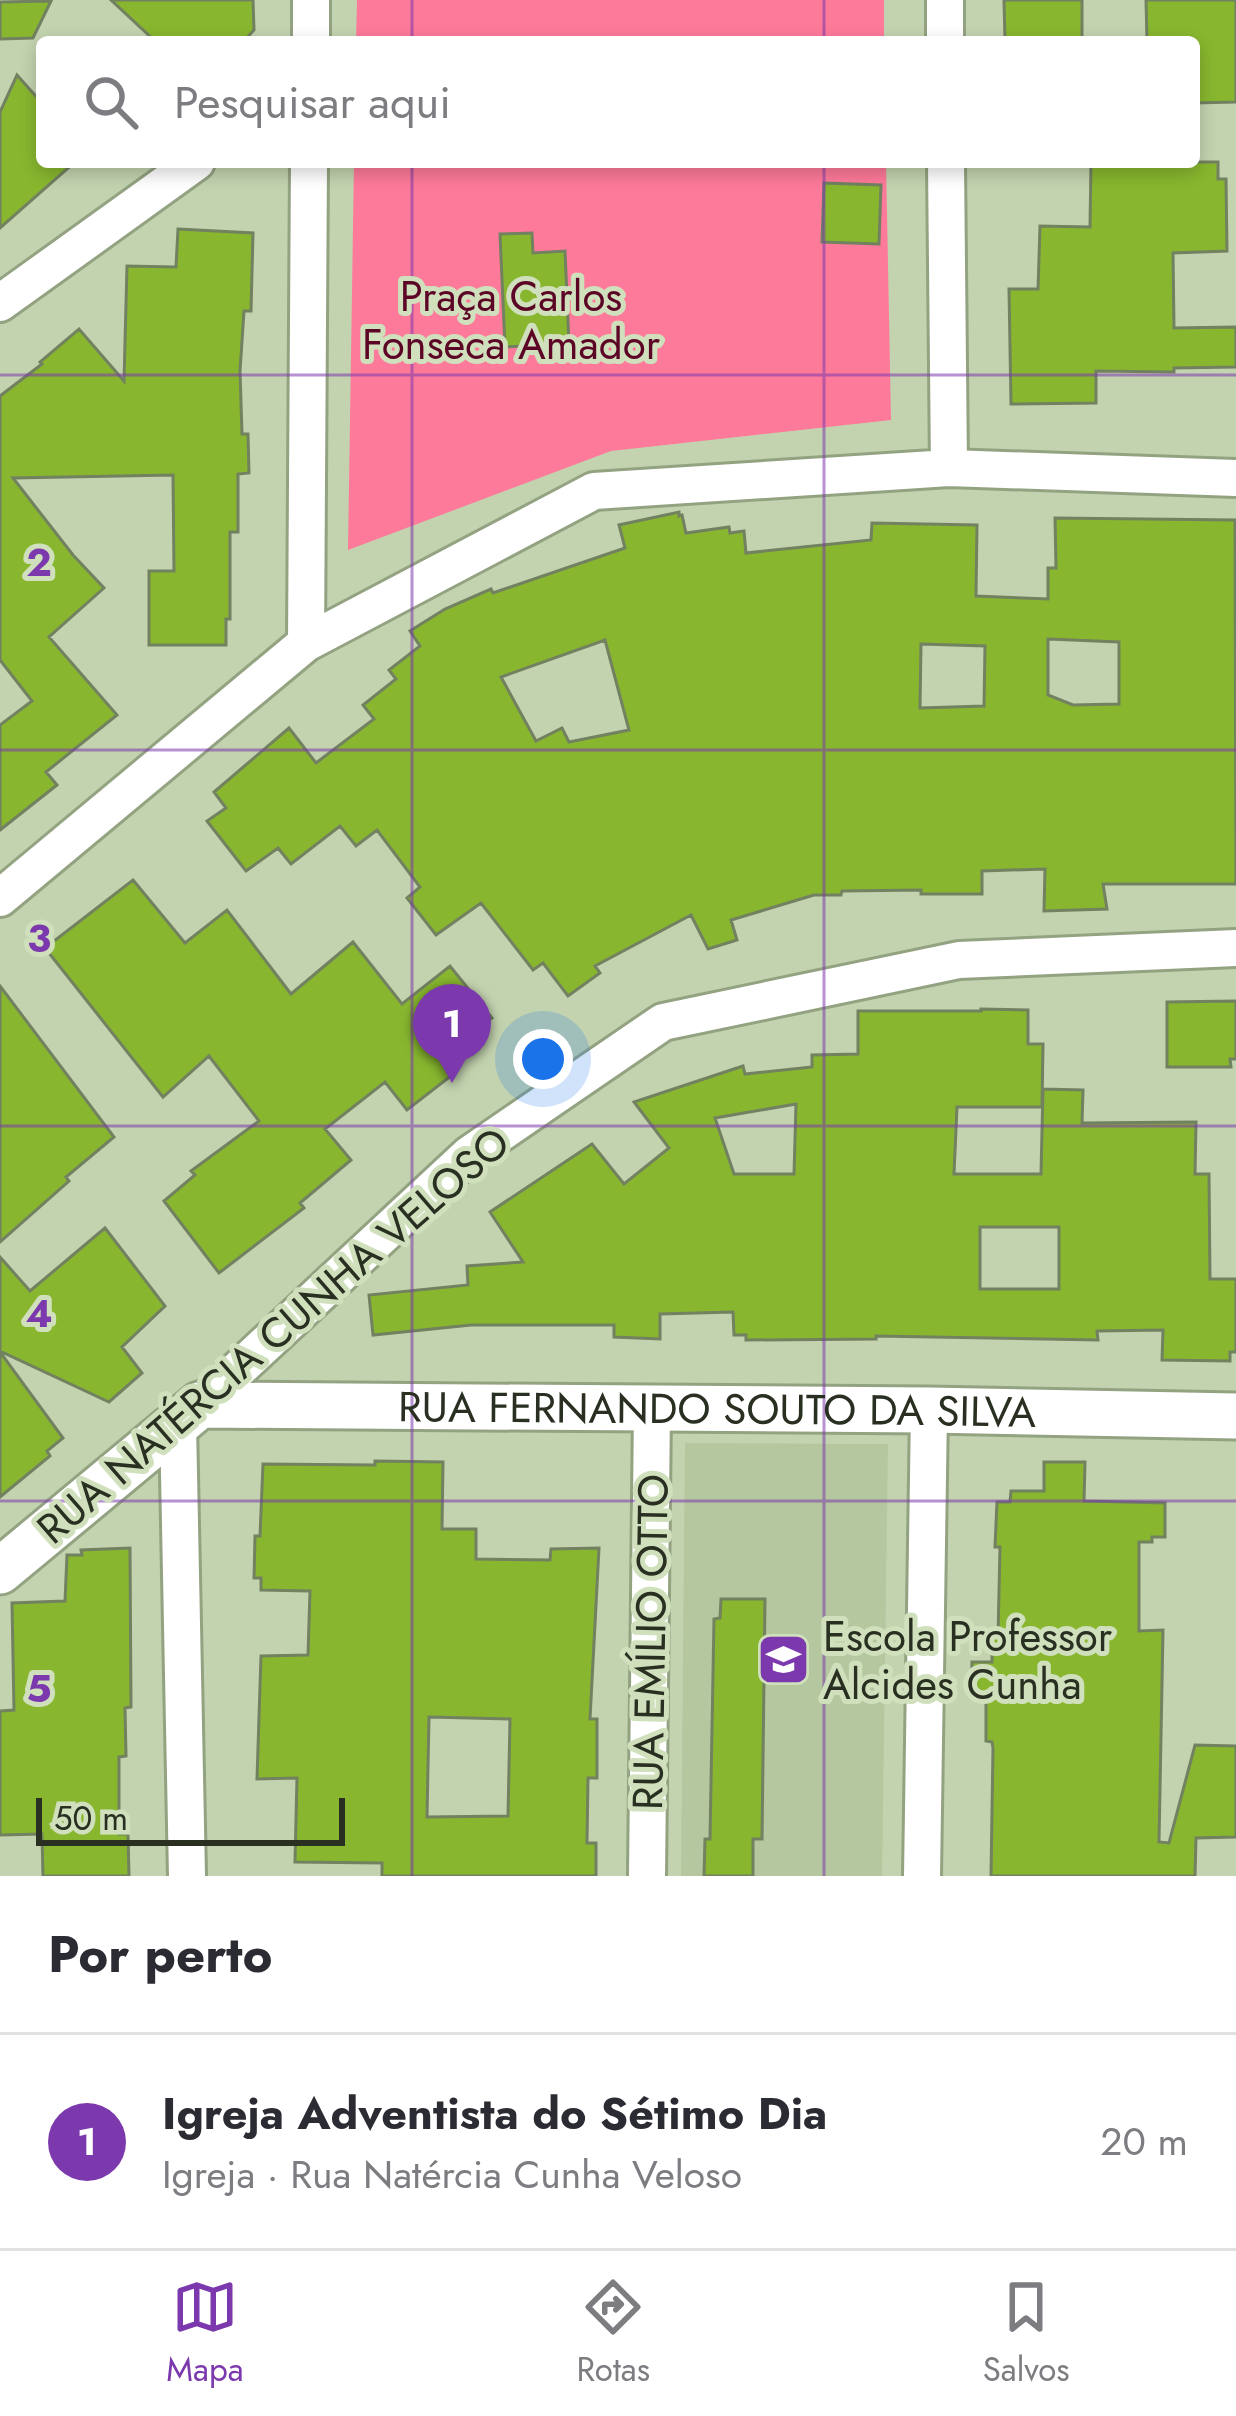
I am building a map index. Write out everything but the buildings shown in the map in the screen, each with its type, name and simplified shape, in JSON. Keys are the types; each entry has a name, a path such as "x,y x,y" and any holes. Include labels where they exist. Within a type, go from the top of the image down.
{"street":[{"path":"310,36 311,0"},
{"path":"945,0 945,36"},
{"path":"0,303 188,168"},
{"path":"306,643 309,168"},
{"path":"946,168 949,468"},
{"path":"0,898 306,643 593,491 949,468 1236,478"},
{"name":"RUA NATÉRCIA CUNHA VELOSO","path":"0,1571 189,1414 470,1154 662,1022 959,960 1236,948"},
{"name":"RUA FERNANDO SOUTO DA SILVA","path":"189,1414 652,1408 1236,1416"},
{"name":"RUA EMÍLIO OTTO","path":"647,1876 652,1408"},
{"path":"922,1876 929,1410"},
{"path":"187,1876 189,1414"}],"shaded area":[{"name":"Escola Professor Alcides Cunha","path":"685,1443 888,1444 882,1876 681,1876"}],"green space":[{"path":"357,0 884,0 884,36 356,36"},
{"name":"Praça Carlos Fonseca Amador","path":"354,168 886,168 891,420 611,451 348,550"}],"place":[{"name":"Igreja Adventista do Sétimo Dia","path":"452,1083"},
{"name":"Escola Professor Alcides Cunha","path":"784,1660"}]}
